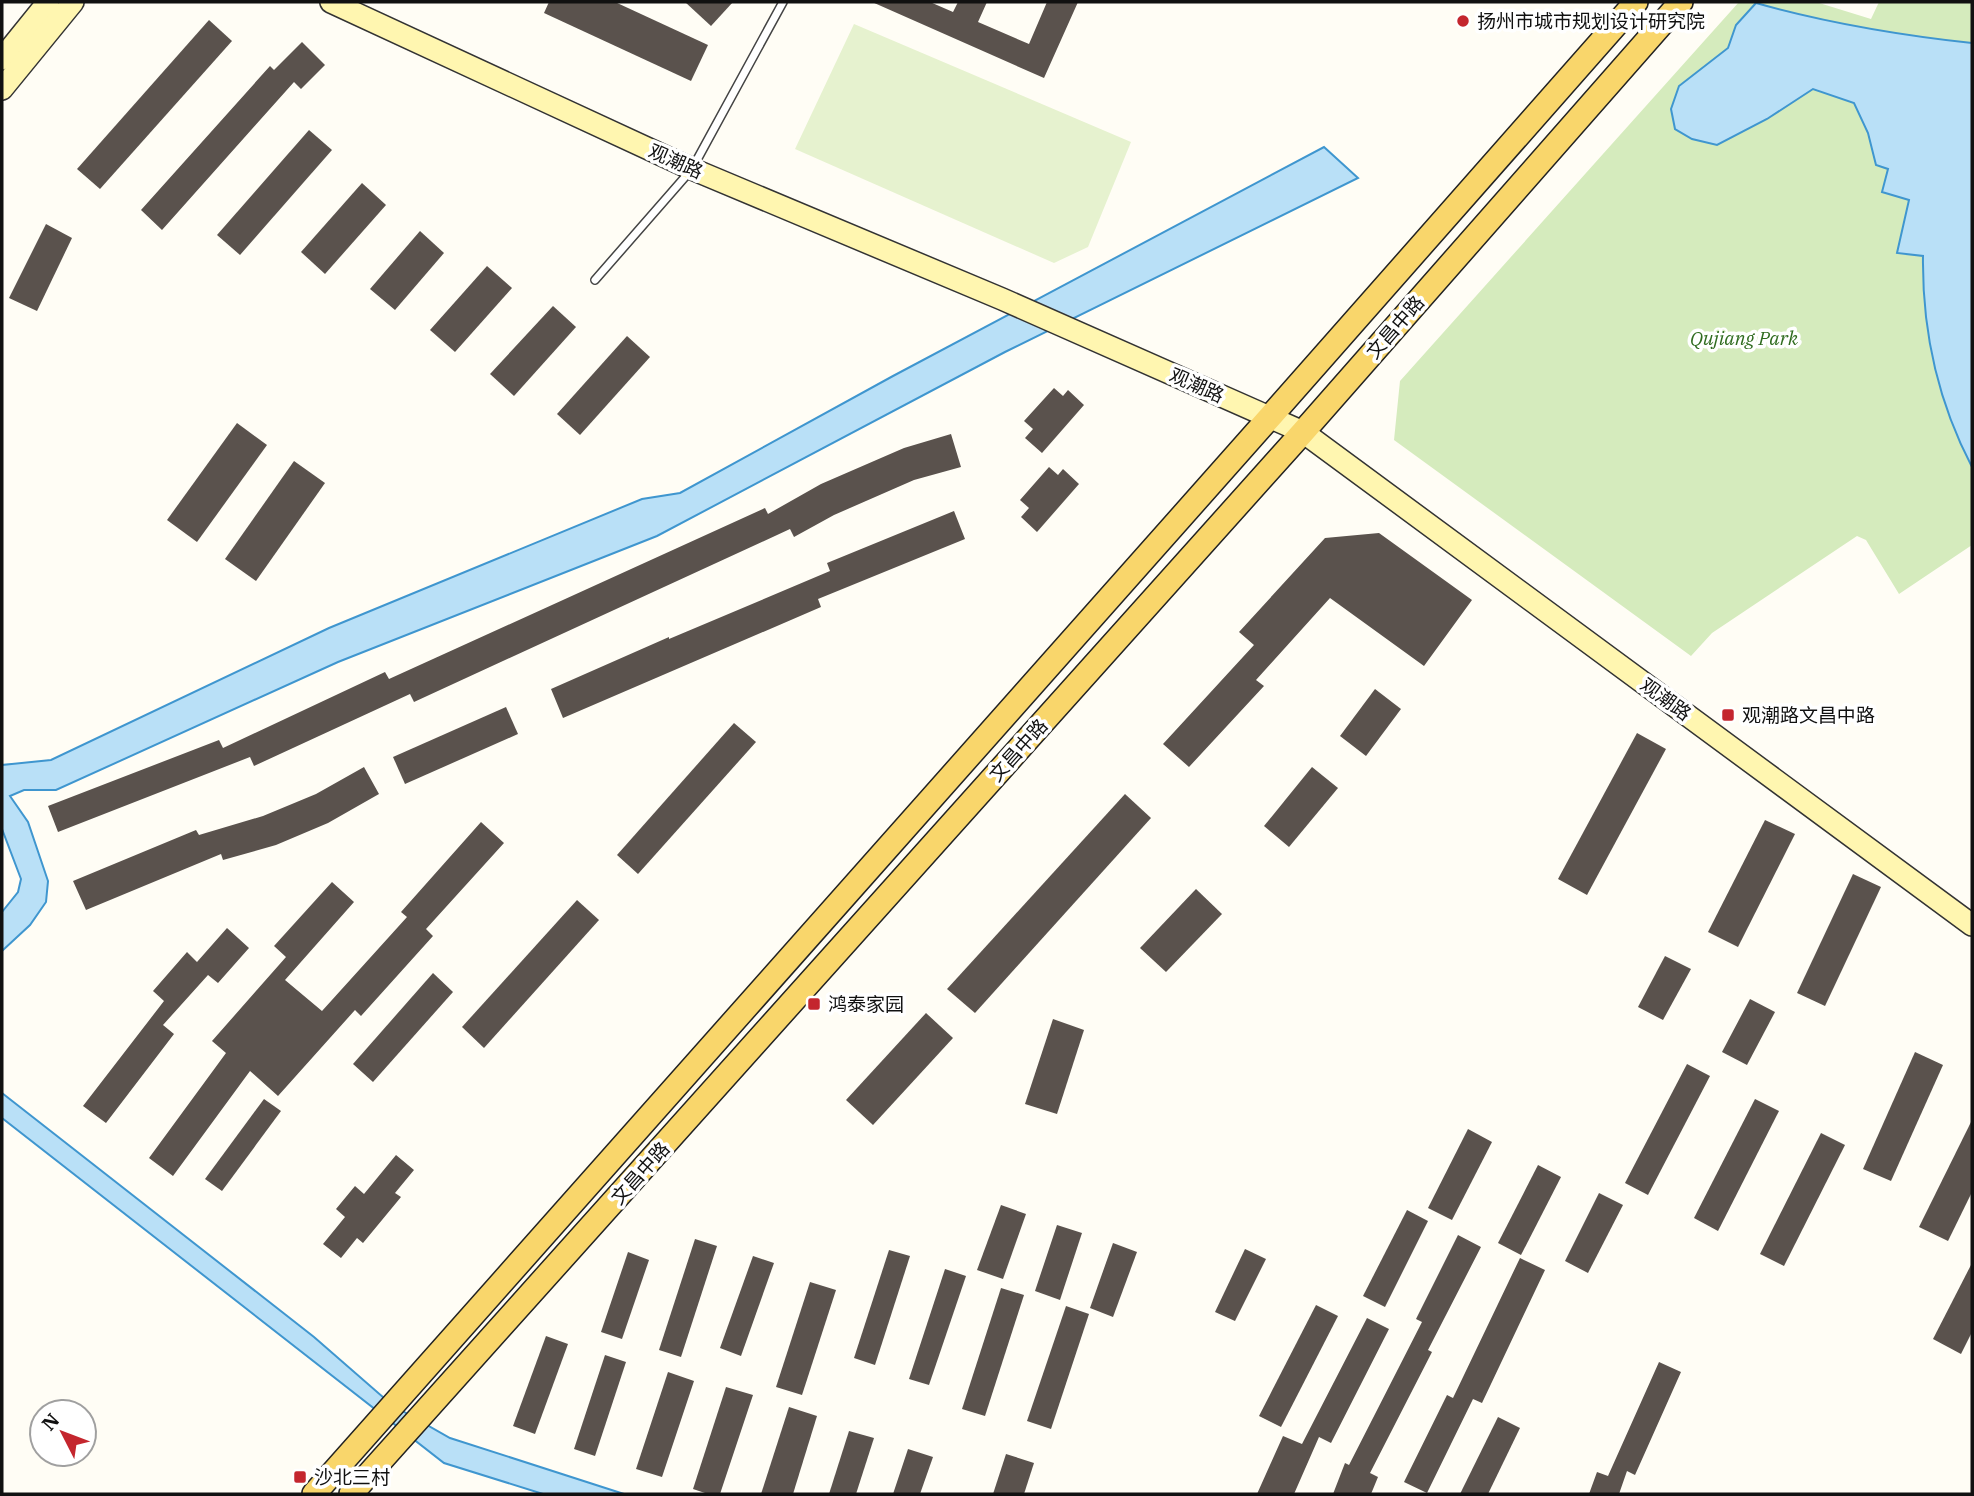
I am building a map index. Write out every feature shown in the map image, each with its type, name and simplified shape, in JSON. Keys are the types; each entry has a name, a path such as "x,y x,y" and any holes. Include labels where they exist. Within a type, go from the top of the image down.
{"main road":[{"name":"文昌中路","path":"314,1494 1636,2"},
{"name":"文昌中路","path":"351,1494 1303,432 1681,2"}],"street":[{"path":"2,60 48,2"},
{"path":"2,89 72,2"},
{"name":"观潮路","path":"331,2 692,169 1002,299 1303,432 1972,925"}],"lane":[{"path":"595,280 692,169 783,2"}],"green space":[{"name":"Qujiang Park","path":"1739,2 1816,2 1871,19 1879,2 1972,2 1972,545 1899,594 1866,540 1857,536 1712,633 1691,656 1394,440 1400,381"},
{"path":"854,24 1131,142 1088,247 1054,263 795,149"}],"water":[{"path":"1756,3 1863,28 1972,43 1972,467 1950,417 1934,365 1925,311 1923,256 1897,253 1909,200 1882,192 1888,169 1876,165 1868,133 1854,103 1813,89 1767,119 1717,145 1692,139 1675,129 1671,109 1679,86 1728,48 1736,25"},
{"path":"1324,147 1358,178 1005,352 657,536 338,662 56,790 24,790 10,796 28,822 48,881 46,902 30,925 2,951 2,912 18,892 21,879 2,829 2,765 51,760 329,628 642,499 680,493 893,376"},
{"path":"2,1093 314,1337 392,1405 450,1438 624,1494 543,1494 444,1463 2,1118"}],"building":[{"path":"549,2 615,2 708,45 691,81 544,13"},
{"path":"685,2 733,2 711,26"},
{"path":"872,2 930,2 953,12 958,2 987,2 978,22 1029,44 1047,2 1078,2 1044,78"},
{"path":"209,20 232,41 100,189 77,169"},
{"path":"302,42 325,65 301,89 294,82 162,230 141,210 270,66 274,70"},
{"path":"309,130 332,150 240,255 217,235"},
{"path":"362,183 386,205 325,274 301,252"},
{"path":"46,224 72,238 37,311 9,298"},
{"path":"420,231 444,253 395,310 370,289"},
{"path":"487,266 512,288 455,352 430,330"},
{"path":"553,306 576,327 514,396 490,374"},
{"path":"627,336 650,357 580,435 557,414"},
{"path":"1054,388 1063,396 1068,390 1084,405 1042,453 1025,438 1033,429 1024,421"},
{"path":"237,423 267,445 197,542 167,520"},
{"path":"951,434 961,467 914,480 834,515 794,537 790,529 414,702 410,694 254,766 250,757 58,832 48,806 219,740 223,748 385,672 389,679 765,508 768,514 821,484 904,448"},
{"path":"294,461 325,483 256,581 225,559"},
{"path":"1049,467 1058,475 1063,469 1079,484 1037,532 1021,517 1029,508 1020,500"},
{"path":"954,511 965,539 818,599 821,607 563,718 551,689 830,571 827,563"},
{"path":"1379,533 1472,600 1424,666 1330,598 1256,680 1264,686 1189,767 1163,744 1254,645 1239,632 1325,538"},
{"path":"1375,689 1401,709 1366,756 1340,736"},
{"path":"506,707 518,734 405,784 393,757"},
{"path":"734,723 756,742 638,874 617,855"},
{"path":"1637,733 1666,749 1587,895 1558,879"},
{"path":"364,767 379,794 328,823 276,845 223,860 221,854 86,910 73,881 196,830 199,835 263,816 316,794"},
{"path":"1312,767 1338,788 1289,847 1264,826"},
{"path":"1125,794 1151,818 975,1013 947,989"},
{"path":"1765,820 1795,834 1738,947 1708,932"},
{"path":"481,822 504,843 426,929 433,936 361,1016 355,1010 278,1096 250,1071 173,1176 149,1158 226,1053 212,1041 286,957 274,946 332,882 354,902 285,980 322,1011 407,917 401,912"},
{"path":"1853,874 1881,887 1825,1006 1797,993"},
{"path":"1196,889 1222,914 1166,972 1140,948"},
{"path":"577,900 599,920 484,1048 462,1027"},
{"path":"227,928 249,948 218,983 208,975 163,1025 174,1034 106,1123 83,1106 164,1001 153,991 187,952 197,962"},
{"path":"1665,956 1691,969 1663,1020 1638,1007"},
{"path":"433,973 453,992 373,1082 353,1064"},
{"path":"1750,999 1775,1012 1747,1065 1722,1052"},
{"path":"926,1013 953,1038 873,1125 846,1100"},
{"path":"1053,1019 1084,1030 1057,1114 1025,1104"},
{"path":"1915,1052 1943,1065 1891,1181 1863,1169"},
{"path":"1687,1064 1710,1076 1648,1195 1625,1183"},
{"path":"264,1099 281,1111 222,1191 205,1179"},
{"path":"1755,1099 1779,1111 1718,1231 1694,1218"},
{"path":"1972,1120 1972,1192 1948,1241 1919,1227"},
{"path":"1468,1129 1492,1142 1452,1220 1428,1208"},
{"path":"1821,1133 1845,1145 1784,1266 1760,1254"},
{"path":"396,1155 414,1170 395,1193 401,1197 363,1243 357,1238 341,1258 323,1244 345,1217 336,1209 355,1186 364,1194"},
{"path":"1538,1165 1561,1177 1521,1255 1498,1243"},
{"path":"1599,1193 1623,1205 1588,1273 1565,1261"},
{"path":"1001,1205 1026,1214 1003,1279 977,1270"},
{"path":"1407,1210 1428,1221 1385,1307 1363,1296"},
{"path":"1057,1225 1082,1233 1060,1300 1035,1291"},
{"path":"1458,1235 1481,1247 1428,1350 1432,1352 1370,1473 1378,1477 1371,1494 1333,1494 1345,1463 1349,1465 1422,1322 1416,1319"},
{"path":"695,1239 717,1246 681,1357 659,1350"},
{"path":"1113,1243 1137,1252 1113,1317 1090,1308"},
{"path":"1245,1249 1266,1259 1235,1321 1215,1312"},
{"path":"889,1250 910,1256 875,1365 854,1358"},
{"path":"628,1252 649,1260 622,1339 601,1332"},
{"path":"753,1256 774,1263 741,1356 720,1348"},
{"path":"1520,1258 1545,1270 1482,1403 1473,1399 1427,1493 1404,1482 1447,1395 1453,1398"},
{"path":"1972,1263 1972,1332 1961,1354 1933,1339"},
{"path":"945,1269 966,1276 929,1385 909,1379"},
{"path":"810,1282 836,1290 802,1395 776,1387"},
{"path":"1001,1288 1024,1295 985,1416 962,1409"},
{"path":"1316,1305 1338,1316 1281,1427 1259,1416"},
{"path":"1066,1306 1089,1314 1051,1429 1027,1421"},
{"path":"1367,1318 1389,1329 1331,1443 1319,1437 1294,1494 1257,1494 1283,1436 1302,1444"},
{"path":"546,1336 568,1344 535,1434 513,1426"},
{"path":"605,1355 626,1362 595,1456 574,1449"},
{"path":"1659,1362 1681,1372 1635,1475 1627,1471 1619,1494 1589,1494 1597,1472 1608,1476"},
{"path":"668,1372 694,1381 662,1477 636,1469"},
{"path":"726,1387 753,1395 720,1494 708,1494 693,1489"},
{"path":"789,1407 817,1416 793,1494 761,1494"},
{"path":"1498,1417 1520,1428 1488,1494 1460,1494"},
{"path":"849,1431 874,1438 856,1494 829,1494"},
{"path":"908,1449 933,1457 920,1494 893,1494"},
{"path":"1006,1454 1034,1463 1024,1494 993,1494"}],"place":[{"name":"扬州市城市规划设计研究院","path":"1463,21"},
{"name":"观潮路文昌中路","path":"1728,715"},
{"name":"鸿泰家园","path":"814,1004"},
{"name":"沙北三村","path":"300,1477"}]}
